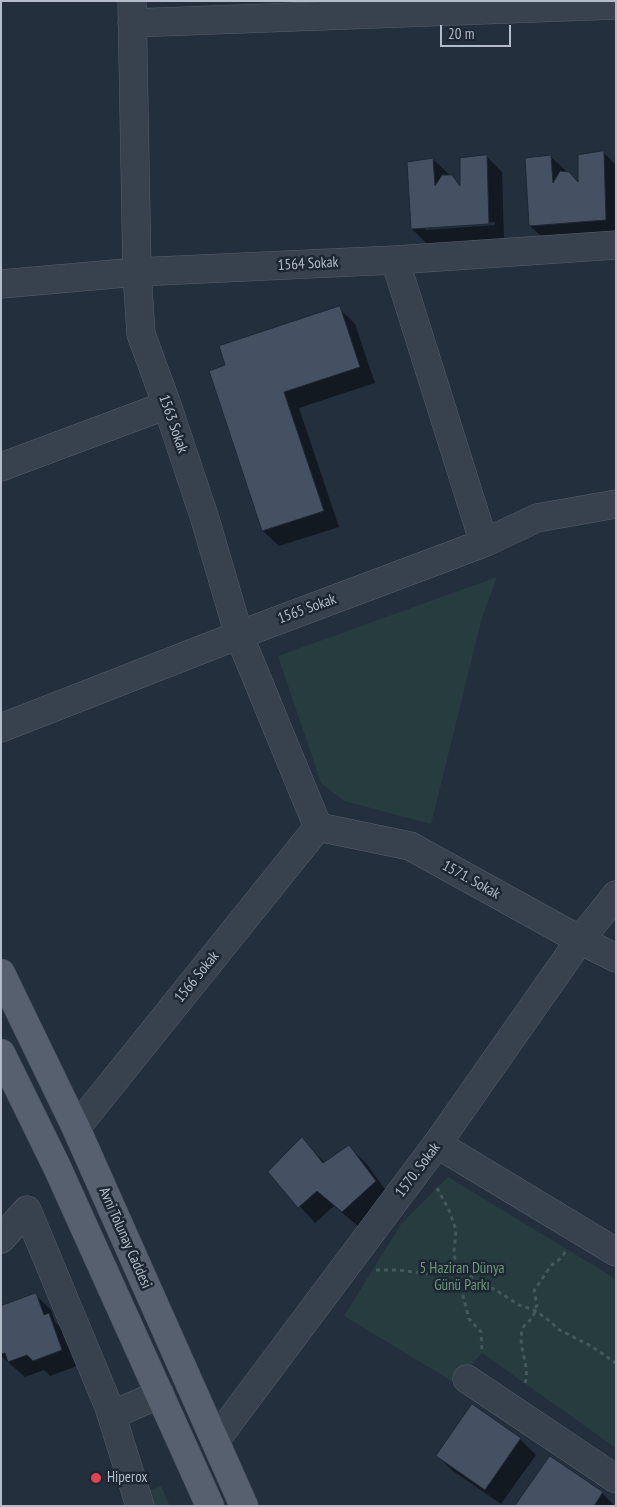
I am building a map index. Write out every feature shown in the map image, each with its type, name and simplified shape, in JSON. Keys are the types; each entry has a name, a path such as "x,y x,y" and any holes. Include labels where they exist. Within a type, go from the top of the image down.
{"main road":[{"name":"Avni Tolunay Caddesi","path":"1,974 76,1128 244,1506"},
{"path":"1,1053 58,1167 210,1506"}],"street":[{"path":"132,12 616,5"},
{"name":"1563 Sokak","path":"132,12 137,272 141,334 206,519 238,635 318,827"},
{"name":"1564 Sokak","path":"1,284 137,272 395,260 616,246"},
{"path":"395,260 484,542"},
{"path":"1,467 167,405"},
{"name":"1565 Sokak","path":"1,728 238,635 484,542 537,518 616,504"},
{"name":"1571. Sokak","path":"318,827 410,846 616,958"},
{"name":"1566 Sokak","path":"76,1128 318,827"},
{"name":"1570. Sokak","path":"215,1441 437,1144 580,940 616,895"},
{"path":"437,1144 616,1252"},
{"path":"1,1239 27,1210 112,1415 138,1498"},
{"path":"466,1379 616,1478"},
{"path":"112,1415 160,1394"}],"path":[{"path":"437,1188 449,1210 456,1230 454,1251 456,1269 469,1319 481,1332 482,1353"},
{"path":"525,1383 527,1377 526,1365 521,1340 523,1326 533,1316 534,1310 538,1305 534,1291 544,1279 548,1269 562,1259 566,1249"},
{"path":"372,1270 398,1270 429,1274 456,1269 484,1283 519,1305 534,1310 558,1329 591,1346 616,1363"}],"green space":[{"path":"497,577 482,618 431,824 344,801 321,783 278,656"},
{"name":"5 Haziran Dünya Günü Parkı","path":"448,1177 616,1279 616,1448 482,1353 455,1383 344,1316 401,1224"},
{"path":"161,1486 170,1506 146,1506 141,1493"}],"building":[{"path":"604,151 606,220 529,226 525,158 551,155 553,183 560,171 569,172 578,182 578,155"},
{"path":"487,155 489,224 411,229 407,162 433,158 435,186 442,175 452,175 460,186 460,158"},
{"path":"340,306 360,367 284,392 324,511 262,531 209,371 225,365 219,346"},
{"path":"302,1137 323,1163 349,1145 376,1181 342,1212 317,1191 298,1208 268,1172"},
{"path":"36,1293 44,1315 49,1313 62,1350 33,1361 27,1355 8,1362 5,1353 1,1354 1,1306"},
{"path":"472,1404 521,1438 485,1490 436,1456"},
{"path":"550,1456 603,1492 594,1506 515,1506"}],"place":[{"name":"Hiperox","path":"96,1478"}]}
